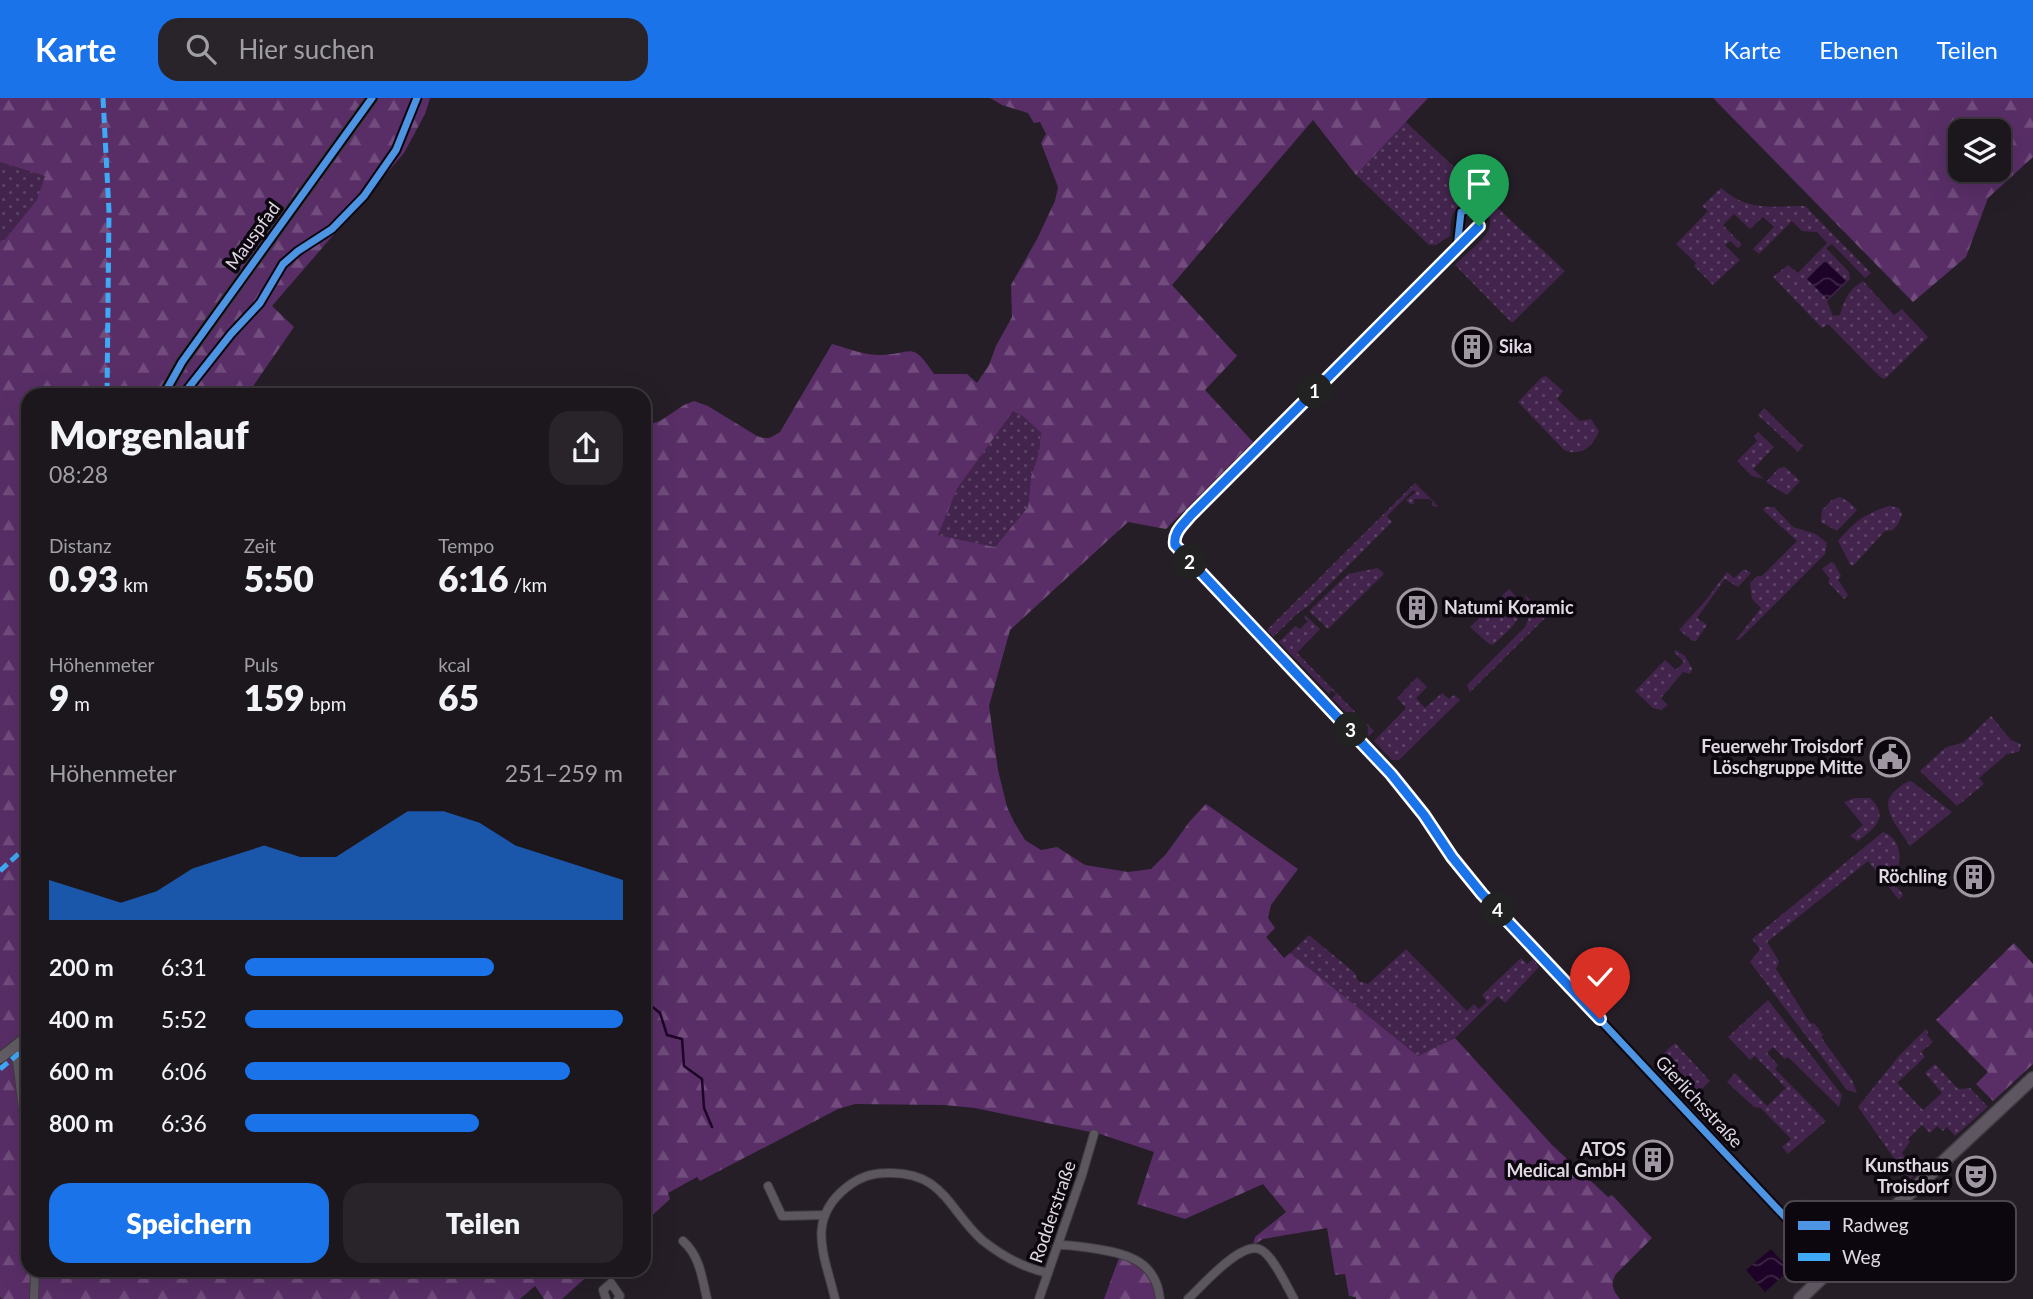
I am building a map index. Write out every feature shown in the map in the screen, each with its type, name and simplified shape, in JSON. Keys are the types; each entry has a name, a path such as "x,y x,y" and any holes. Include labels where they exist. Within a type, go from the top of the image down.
{"main road":[{"path":"1902,1201 2033,1078"},
{"path":"1800,1299 1817,1282"}],"street":[{"name":"Mauspfad","path":"167,388 182,362 372,98"},
{"name":"Gierlichsstraße","path":"1457,248 1461,212 1472,208 1477,210 1482,218 1479,226 1191,515 1176,532 1175,545 1391,774 1482,894 1784,1216"},
{"path":"0,1058 21,1042"},
{"path":"15,1046 21,1093"},
{"name":"Rodderstraße","path":"1039,1299 1094,1134"},
{"path":"835,1299 820,1240 824,1215 835,1198 852,1182 882,1173 921,1178 937,1188 966,1223 1001,1254 1020,1264 1048,1273"},
{"path":"768,1186 782,1216 824,1215"},
{"path":"683,1241 690,1247 698,1262 708,1299"},
{"path":"1059,1245 1128,1256 1147,1269 1158,1287 1160,1299"},
{"path":"1188,1299 1235,1256 1257,1248 1274,1265 1294,1299"},
{"path":"34,1299 35,1277"},
{"path":"606,1299 603,1290 611,1283 620,1296 618,1299"}],"shaded area":[{"path":"1405,121 1565,271 1512,323 1455,265 1487,233 1490,216 1481,204 1474,201 1459,206 1452,216 1450,236 1436,245 1429,245 1356,175"},
{"path":"0,162 45,176 38,200 3,243 0,240"},
{"path":"1721,188 1731,196 1751,204 1771,207 1805,206 1871,273 1865,278 1832,244 1826,248 1849,272 1850,279 1827,301 1833,316 1840,315 1848,295 1863,281 1894,315 1902,309 1928,337 1885,379 1828,324 1822,328 1773,277 1788,265 1798,273 1827,243 1817,232 1802,231 1792,221 1759,254 1753,249 1774,227 1763,217 1750,229 1734,214 1723,225 1742,245 1738,248 1730,241 1725,245 1740,260 1713,285 1694,266 1696,263 1676,244 1708,211 1702,206"},
{"path":"1546,376 1563,391 1557,399 1580,421 1591,419 1599,431 1586,449 1576,452 1564,450 1518,402"},
{"path":"1764,408 1803,446 1798,452 1758,415"},
{"path":"1013,410 1041,433 1039,452 1031,477 1028,507 995,547 937,535 957,489"},
{"path":"1758,432 1774,447 1753,469 1764,479 1752,476 1737,461 1757,441 1754,436"},
{"path":"1785,467 1800,481 1787,495 1766,482 1779,468"},
{"path":"1415,483 1438,506 1432,506 1429,499 1414,499 1414,504 1410,504 1406,500 1416,492 1413,490 1387,516 1392,522 1273,637 1267,630"},
{"path":"1840,497 1857,510 1837,531 1821,522 1822,510 1832,500"},
{"path":"1889,506 1899,508 1902,514 1898,524 1893,530 1885,531 1853,566 1838,541 1860,519"},
{"path":"1765,507 1774,507 1793,527 1816,534 1827,543 1825,554 1735,641 1761,608 1752,599 1750,583 1757,576 1762,576 1797,541 1763,510"},
{"path":"1831,562 1841,576 1838,580 1848,595 1844,599 1828,582 1830,579 1822,569"},
{"path":"1378,568 1384,574 1328,629 1309,611 1348,574"},
{"path":"1744,569 1751,573 1738,587 1725,579 1697,618 1707,625 1696,641 1679,630 1727,572 1734,578"},
{"path":"1509,589 1520,605 1520,613 1507,632 1493,645 1489,644 1470,627"},
{"path":"1524,594 1547,616 1470,692 1467,685 1525,627 1530,615 1535,619 1540,614 1530,607"},
{"path":"1305,615 1320,629 1297,653 1374,731 1369,736 1332,698 1336,694 1332,690 1329,694 1279,642 1295,626 1300,629 1308,621"},
{"path":"1676,650 1685,656 1692,668 1691,674 1683,672 1661,698 1668,705 1661,710 1653,708 1635,691 1665,660 1676,670 1684,662 1674,652"},
{"path":"1417,677 1427,687 1416,698 1425,708 1442,693 1449,699 1454,695 1460,700 1399,760 1392,760 1374,741 1406,708 1397,698"},
{"path":"1991,716 2011,740 2021,744 2019,752 2007,754 1979,778 1984,784 1957,806 1920,771 1945,748 1964,742"},
{"path":"1911,781 1952,812 1910,846 1893,820 1888,806 1893,793"},
{"path":"1855,798 1870,798 1879,811 1875,827 1858,841 1850,836 1863,825 1844,802"},
{"path":"1883,832 1895,840 1898,847 1898,867 1891,879 1903,895 1899,900 1868,861 1767,942 1779,961 1776,969 1810,1023 1815,1024 1823,1035 1821,1037 1852,1080 1857,1093 1847,1090 1750,962 1760,949 1752,939"},
{"path":"1309,935 1355,973 1358,981 1368,984 1406,949 1467,1011 1474,1004 1479,1009 1487,1002 1482,995 1521,958 1527,964 1533,959 1539,967 1505,1003 1498,996 1455,1038 1418,1056 1290,953"},
{"path":"1768,1000 1842,1095 1839,1107 1788,1057 1785,1059 1773,1047 1767,1053 1778,1065 1775,1069 1826,1121 1788,1154 1782,1147 1791,1139 1761,1108 1754,1107 1727,1082 1735,1073 1767,1106 1786,1088 1755,1056 1750,1060 1728,1037"},
{"path":"1926,1029 1933,1042 1921,1052 1925,1057 1897,1083 1923,1110 1942,1093 1925,1073 1935,1064 1958,1089 1970,1088 1988,1107 1955,1136 1947,1127 1943,1131 1937,1126 1930,1133 1922,1125 1908,1139 1910,1142 1902,1153 1918,1172 1909,1180 1858,1107 1898,1057"},
{"path":"1675,1043 1710,1081 1688,1102 1653,1063"}],"green space":[{"path":"0,98 430,98 425,114 404,153 272,306 294,327 252,388 21,388 21,1277 586,1277 562,1299 544,1299 535,1286 520,1299 0,1297 0,240 3,242 37,200 45,176 0,162"},
{"path":"990,98 1428,98 1356,175 1313,120 1172,285 1237,356 1205,390 1253,442 1166,529 1128,522 1010,630 989,706 998,770 1007,807 1025,840 1041,850 1057,847 1085,865 1128,872 1151,869 1206,804 1298,869 1271,905 1268,918 1275,928 1266,937 1284,958 1290,953 1418,1056 1455,1038 1552,1145 1608,1197 1612,1195 1652,1238 1616,1274 1613,1287 1620,1299 1356,1299 1349,1296 1345,1274 1335,1275 1327,1228 1263,1239 1253,1245 1255,1237 1286,1212 1263,1184 1185,1219 1137,1204 1154,1152 1100,1134 975,1108 944,1105 855,1104 838,1109 700,1181 697,1177 668,1193 670,1199 651,1217 651,424 694,401 708,406 757,436 771,437 780,432 832,344 877,355 915,352 934,374 967,374 977,383 989,365 1012,317 1011,285 1037,239 1055,201 1058,187 1041,143 1046,134 1040,122 1034,123 1028,113 1002,105","holes":["1013,411 1041,433 1039,452 1031,477 1028,507 995,547 938,535 957,489"]},
{"path":"1713,98 2033,98 2033,157 2011,177 2011,119 1948,119 1948,182 2006,182 1988,198 1966,257 1913,302"},
{"path":"2014,943 2033,964 2033,1064 1993,1101 1976,1084 1988,1072 1936,1020"},
{"path":"1119,1258 1144,1272 1152,1284 1155,1299 1104,1299"}],"water":[{"path":"1825,261 1846,281 1827,299 1807,279"},
{"path":"1771,1249 1784,1263 1784,1275 1765,1292 1746,1270"}],"waterway":[{"path":"651,1006 660,1013 667,1035 682,1039 684,1066 702,1079 704,1108 712,1127"}],"marked path":[{"path":"103,98 109,211 107,388"},
{"path":"0,871 21,852"},
{"path":"0,1069 21,1052"}],"cycle path":[{"path":"167,388 182,362 372,98"},
{"path":"188,388 231,334 260,303 283,264 332,229 364,196 396,150 417,98"},
{"path":"1457,248 1461,212 1472,208 1481,213 1479,226 1191,515 1177,532 1175,545 1391,774 1482,894 1784,1216"}],"place":[{"name":"Sika","path":"1472,347"},
{"name":"Natumi Koramic","path":"1417,608"},
{"name":"Feuerwehr Troisdorf Löschgruppe Mitte","path":"1890,757"},
{"name":"Röchling","path":"1974,877"},
{"name":"ATOS Medical GmbH","path":"1653,1160"},
{"name":"Kunsthaus Troisdorf","path":"1976,1176"}],"route":[{"path":"1479,226 1191,515 1176,532 1175,545 1391,774 1482,894 1600,1019"}]}
